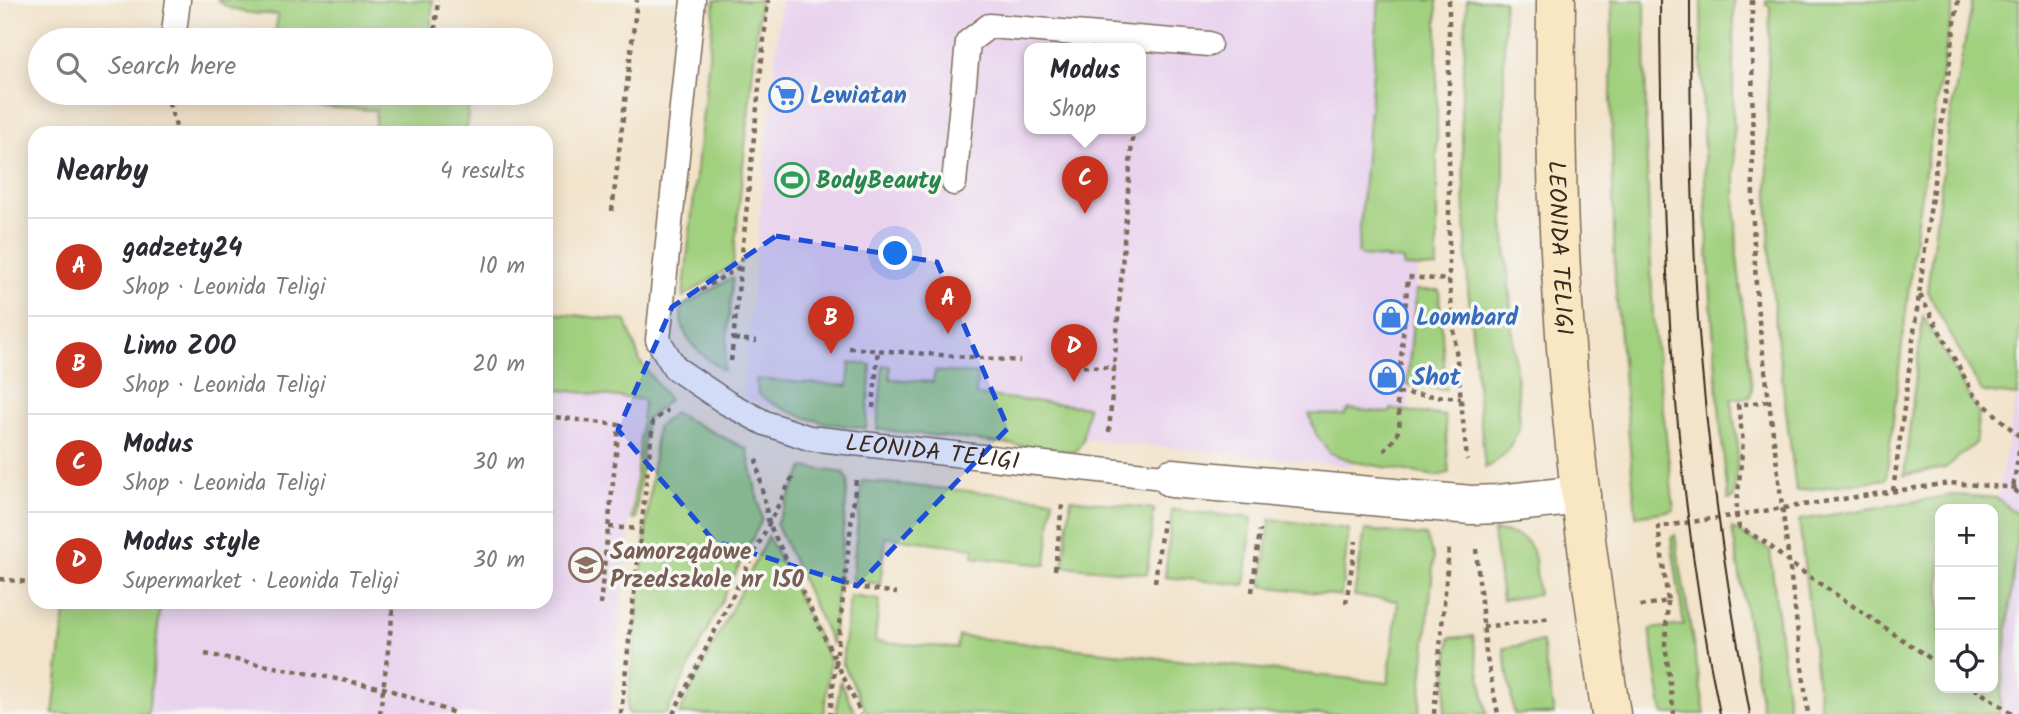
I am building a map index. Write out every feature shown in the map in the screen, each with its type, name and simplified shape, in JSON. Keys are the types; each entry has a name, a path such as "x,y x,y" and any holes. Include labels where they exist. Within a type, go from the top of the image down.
{"street":[{"name":"LEONIDA TELIGI","path":"1556,0 1557,159 1562,288 1581,495 1611,714"},
{"name":"LEONIDA TELIGI","path":"1172,478 1471,505 1581,495"}],"lane":[{"path":"174,28 178,0"},
{"name":"LEONIDA TELIGI","path":"693,0 658,340 675,368 727,403 765,423 809,438 1172,478"},
{"path":"954,183 968,42 989,26 1209,44"}],"path":[{"path":"435,28 438,0"},
{"path":"612,211 637,0"},
{"path":"621,714 653,422 674,406 706,422 727,403 768,0"},
{"path":"1449,0 1449,280 1468,464"},
{"path":"1752,0 1753,223 1758,305 1808,714"},
{"path":"1893,491 1958,0"},
{"path":"170,105 176,126"},
{"path":"1112,412 1133,134"},
{"path":"1381,455 1398,436 1400,417 1397,407 1408,277 1449,280"},
{"path":"1919,294 1974,395 2019,436"},
{"path":"734,338 757,341"},
{"path":"849,348 1020,361"},
{"path":"872,412 878,349"},
{"path":"1083,366 1116,368"},
{"path":"1398,393 1461,398"},
{"path":"1769,401 1738,405 1743,442 1736,514 1739,527 1768,544 1788,562 1935,662"},
{"path":"553,417 619,425 600,605"},
{"path":"673,714 769,524 809,438"},
{"path":"2019,452 2016,488 2019,494"},
{"path":"756,457 769,524 861,714"},
{"path":"1674,714 1665,644 1668,601 1658,527 1949,483 2016,488"},
{"path":"830,714 855,492"},
{"path":"1155,582 1163,515"},
{"path":"1055,570 1060,519"},
{"path":"1252,592 1260,525"},
{"path":"609,527 640,529"},
{"path":"1346,603 1357,535"},
{"path":"1475,539 1483,627 1498,714"},
{"path":"1434,714 1449,546"},
{"path":"0,579 28,582"},
{"path":"844,584 897,593"},
{"path":"1646,605 1668,601"},
{"path":"380,714 393,609"},
{"path":"1483,627 1539,620"},
{"path":"205,654 384,688 457,714"},
{"path":"1982,693 2013,714"}],"highlighted area":[{"path":"776,236 937,262 1008,428 857,586 714,541 618,430 672,307"}],"shaded area":[{"path":"781,0 1402,0 1419,236 1407,426 1348,466 763,406 742,396"},
{"path":"2019,384 2019,517 1997,498"},
{"name":"Samorządowe Przedszkole nr 150","path":"553,390 642,400 611,714 149,714 161,609 553,609"},
{"path":"2019,517 2019,714 1999,714"}],"green space":[{"path":"218,0 433,0 430,28 276,28 278,15 239,11"},
{"path":"715,0 760,0 733,265 683,297"},
{"path":"1379,0 1437,0 1437,268 1403,267 1403,260 1361,256 1358,252"},
{"path":"1467,0 1504,0 1504,223 1520,423 1507,450 1485,468 1468,289 1461,114"},
{"path":"1612,0 1645,0 1646,141 1653,318 1674,510 1636,516 1615,282"},
{"path":"1701,0 1734,0 1733,105 1737,256 1752,391 1750,397 1731,399 1738,447 1734,498 1728,500 1708,250"},
{"path":"1766,0 1954,0 1917,220 1886,479 1796,491 1776,329 1771,264 1768,147 1770,7 1766,5"},
{"path":"1973,0 2019,0 2017,396 1982,392 1927,291 1949,124"},
{"path":"287,105 469,105 467,126 375,126 376,110"},
{"path":"733,277 724,371 692,344 683,327 682,307"},
{"path":"1416,290 1439,290 1446,390 1407,385"},
{"path":"553,313 626,321 640,361 669,400 646,420 636,519 632,519 644,400 553,389"},
{"path":"1923,316 1979,414 1975,444 1945,468 1904,475"},
{"path":"850,363 871,365 866,428 837,425 797,415 758,394 756,379 848,386"},
{"path":"883,365 890,366 890,379 933,382 935,371 977,374 976,395 1088,407 1082,442 1075,452 877,429"},
{"path":"1349,409 1390,413 1391,409 1445,416 1449,473 1435,476 1355,462 1330,453 1316,434 1309,414 1344,415"},
{"path":"674,413 747,449 762,519 666,714 629,714 627,710 657,427"},
{"path":"804,467 844,473 848,481 832,644 776,524"},
{"path":"862,481 1053,499 1046,565 973,557 974,548 886,537 880,584 852,580"},
{"path":"1953,495 1997,498 2019,516 1999,714 1821,714 1799,520"},
{"path":"1071,499 1154,509 1147,574 1063,566"},
{"path":"1172,510 1252,518 1245,585 1165,577"},
{"path":"1270,519 1349,529 1341,596 1262,586"},
{"path":"1732,528 1770,550 1789,714 1763,714"},
{"path":"1365,530 1426,536 1434,558 1419,714 868,714 842,662 850,596 879,600 875,641 878,642 957,648 959,636 1388,683 1398,601 1354,596"},
{"path":"1493,531 1520,537 1532,549 1538,595 1502,600"},
{"path":"1675,535 1705,714 1663,714 1661,703 1650,629 1684,625 1671,538"},
{"path":"768,536 830,661 824,714 679,714"},
{"path":"65,609 160,609 148,714 53,714"},
{"path":"1473,636 1487,714 1444,714 1450,638"},
{"path":"1542,642 1554,714 1514,714 1504,648"},
{"path":"840,681 856,714 836,714"}],"tram line":[{"path":"1660,0 1663,179 1672,358 1691,537 1720,714"},
{"path":"1690,0 1692,199 1702,369 1718,517 1750,714"}],"place":[{"name":"Lewiatan","path":"786,95"},
{"name":"BodyBeauty","path":"792,180"},
{"name":"Modus","path":"1085,214"},
{"name":"Loombard","path":"1391,317"},
{"name":"gadzety24","path":"948,334"},
{"name":"Limo ZOO","path":"831,354"},
{"name":"Shot","path":"1387,377"},
{"name":"Modus style","path":"1074,382"},
{"name":"Samorządowe Przedszkole nr 150","path":"586,565"}]}
